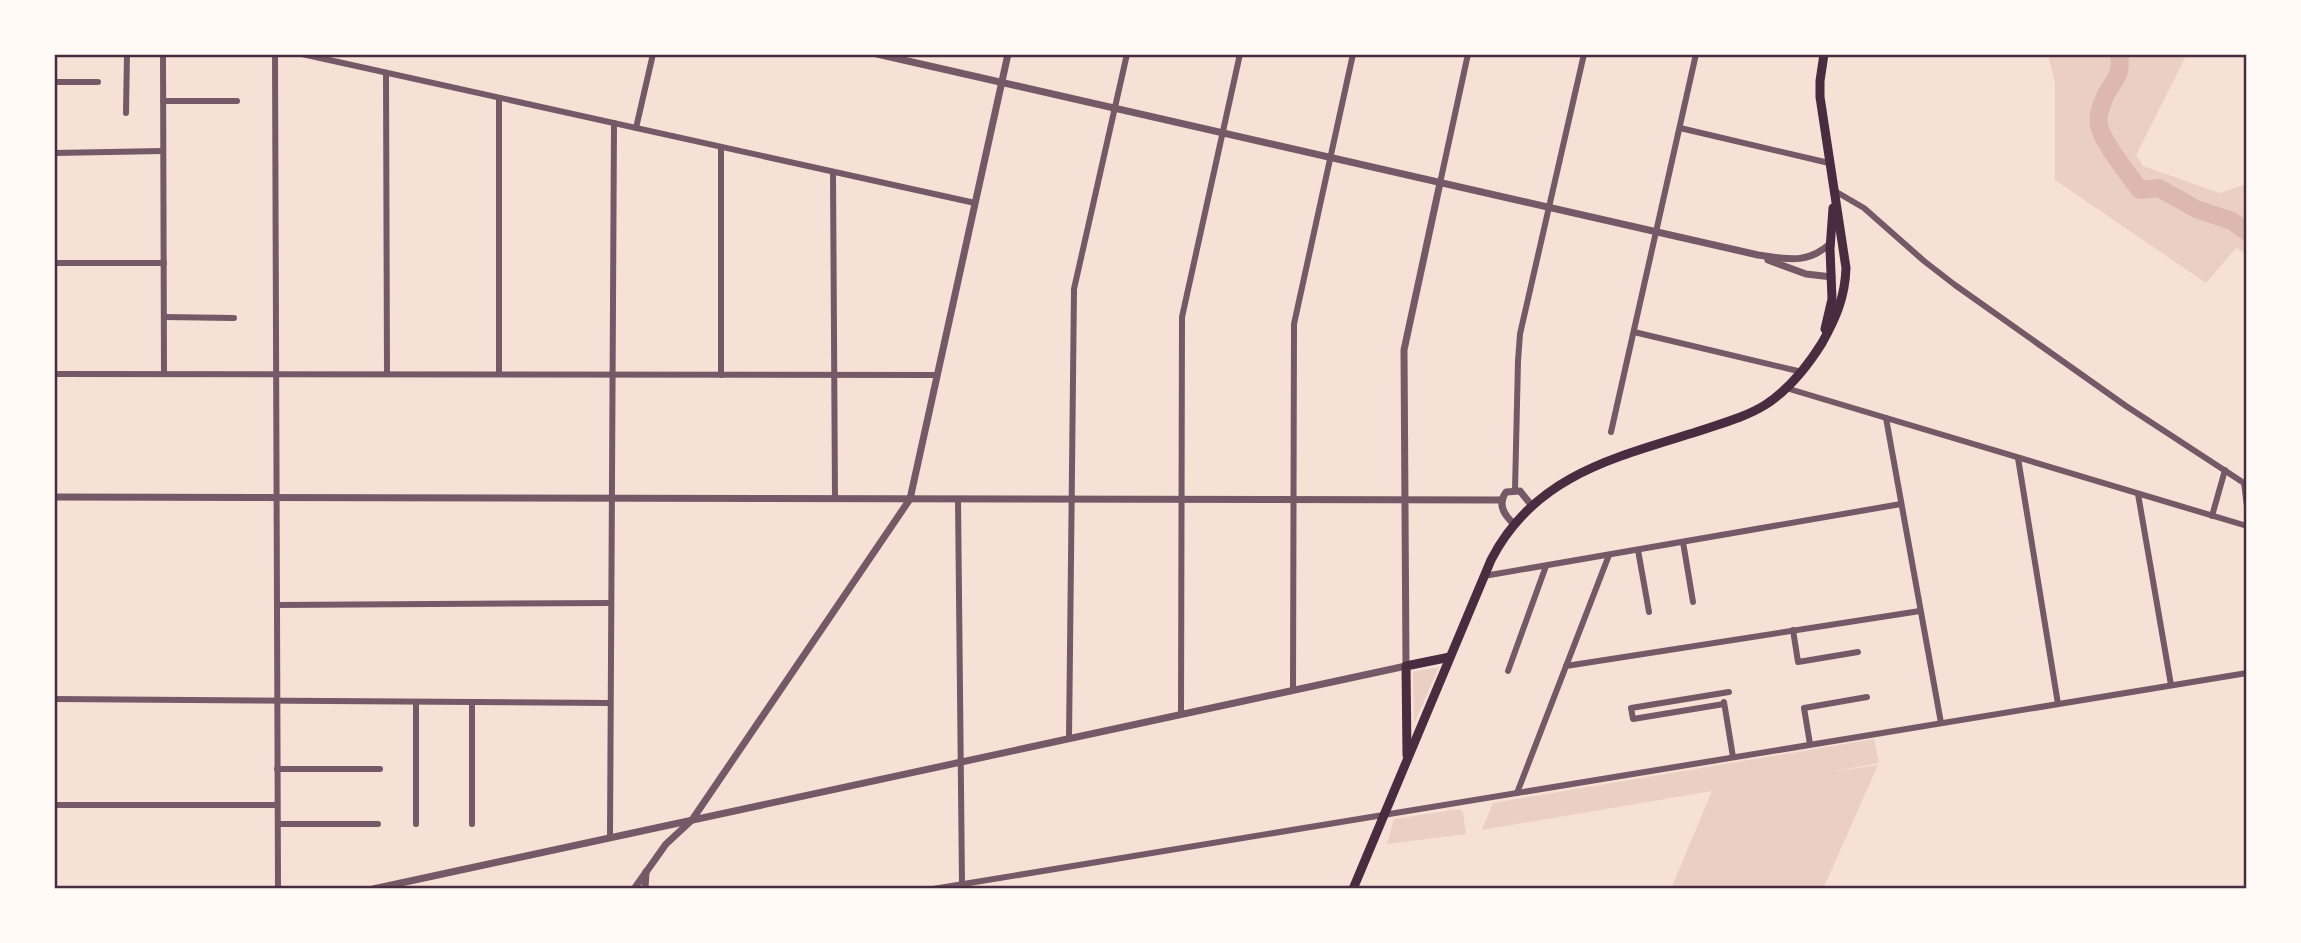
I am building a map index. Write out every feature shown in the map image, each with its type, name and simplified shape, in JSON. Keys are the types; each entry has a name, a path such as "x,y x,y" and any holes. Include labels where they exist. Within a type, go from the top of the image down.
{"main road":[{"path":"1353,889 1484,576 1497,549 1514,524 1556,486 1594,465 1740,417 1766,404 1802,372 1836,318 1844,293 1845,251 1833,192 1820,97 1824,54"},
{"path":"1821,344 1831,307 1833,192"},
{"path":"1832,277 1845,251"},
{"path":"1407,760 1406,666 1450,657"}],"street":[{"path":"126,113 127,54"},
{"path":"163,54 164,374"},
{"path":"275,54 278,889"},
{"path":"302,54 975,203"},
{"path":"636,128 653,54"},
{"path":"877,54 1656,232 1758,256 1807,274 1832,277"},
{"path":"634,889 666,844 692,820 910,499 1008,54"},
{"path":"1069,739 1074,292 1127,54"},
{"path":"1181,714 1182,317 1240,54"},
{"path":"1293,690 1294,319 1353,54"},
{"path":"373,889 1406,666 1404,350 1468,54"},
{"path":"1515,490 1519,342 1584,54"},
{"path":"1611,432 1696,54"},
{"path":"386,73 387,374"},
{"path":"54,82 98,82"},
{"path":"499,98 499,374"},
{"path":"163,101 237,101"},
{"path":"610,838 614,123"},
{"path":"1680,128 1829,163"},
{"path":"721,147 721,375"},
{"path":"54,153 163,151"},
{"path":"833,172 835,499"},
{"path":"1833,192 1864,208 1955,285 2126,406 2246,483 2247,506"},
{"path":"1758,256 1807,258 1820,253 1831,243"},
{"path":"54,262 163,263"},
{"path":"164,317 234,318"},
{"path":"1634,332 1802,372"},
{"path":"54,374 937,375"},
{"path":"1786,388 2247,526"},
{"path":"1886,418 1941,723"},
{"path":"2018,458 2058,704"},
{"path":"2212,516 2225,470"},
{"path":"1514,524 1503,509 1501,500 1506,492 1515,490 1524,494 1532,506"},
{"path":"2138,494 2171,685"},
{"path":"54,497 1501,500"},
{"path":"958,499 962,884"},
{"path":"1484,576 1901,503"},
{"path":"1683,542 1693,602"},
{"path":"1638,550 1649,612"},
{"path":"1517,793 1609,555"},
{"path":"1508,671 1546,566"},
{"path":"277,605 611,603"},
{"path":"1566,666 1920,611"},
{"path":"1793,630 1798,662 1858,652"},
{"path":"933,889 2247,673"},
{"path":"1724,704 1633,719 1631,708 1726,692 1724,704 1733,757"},
{"path":"1811,744 1804,708 1867,697"},
{"path":"54,699 610,703"},
{"path":"416,702 416,824"},
{"path":"472,702 472,824"},
{"path":"277,769 380,769"},
{"path":"54,805 277,806"},
{"path":"278,824 378,824"},
{"path":"645,889 646,871"}],"shaded area":[{"path":"2048,54 2187,54 2136,155 2143,166 2220,193 2243,185 2247,187 2247,254 2236,248 2206,283 2055,180 2055,84"},
{"path":"1439,667 1414,724 1413,672"},
{"path":"1874,739 1879,763 1830,772 1878,765 1823,889 1671,889 1712,791 1482,830 1493,803"},
{"path":"1459,809 1463,812 1466,834 1387,844 1394,819"}],"waterway":[{"path":"2119,54 2118,74 2103,102 2099,122 2105,140 2123,167 2140,190 2159,188 2196,209 2232,221 2247,232"}]}
